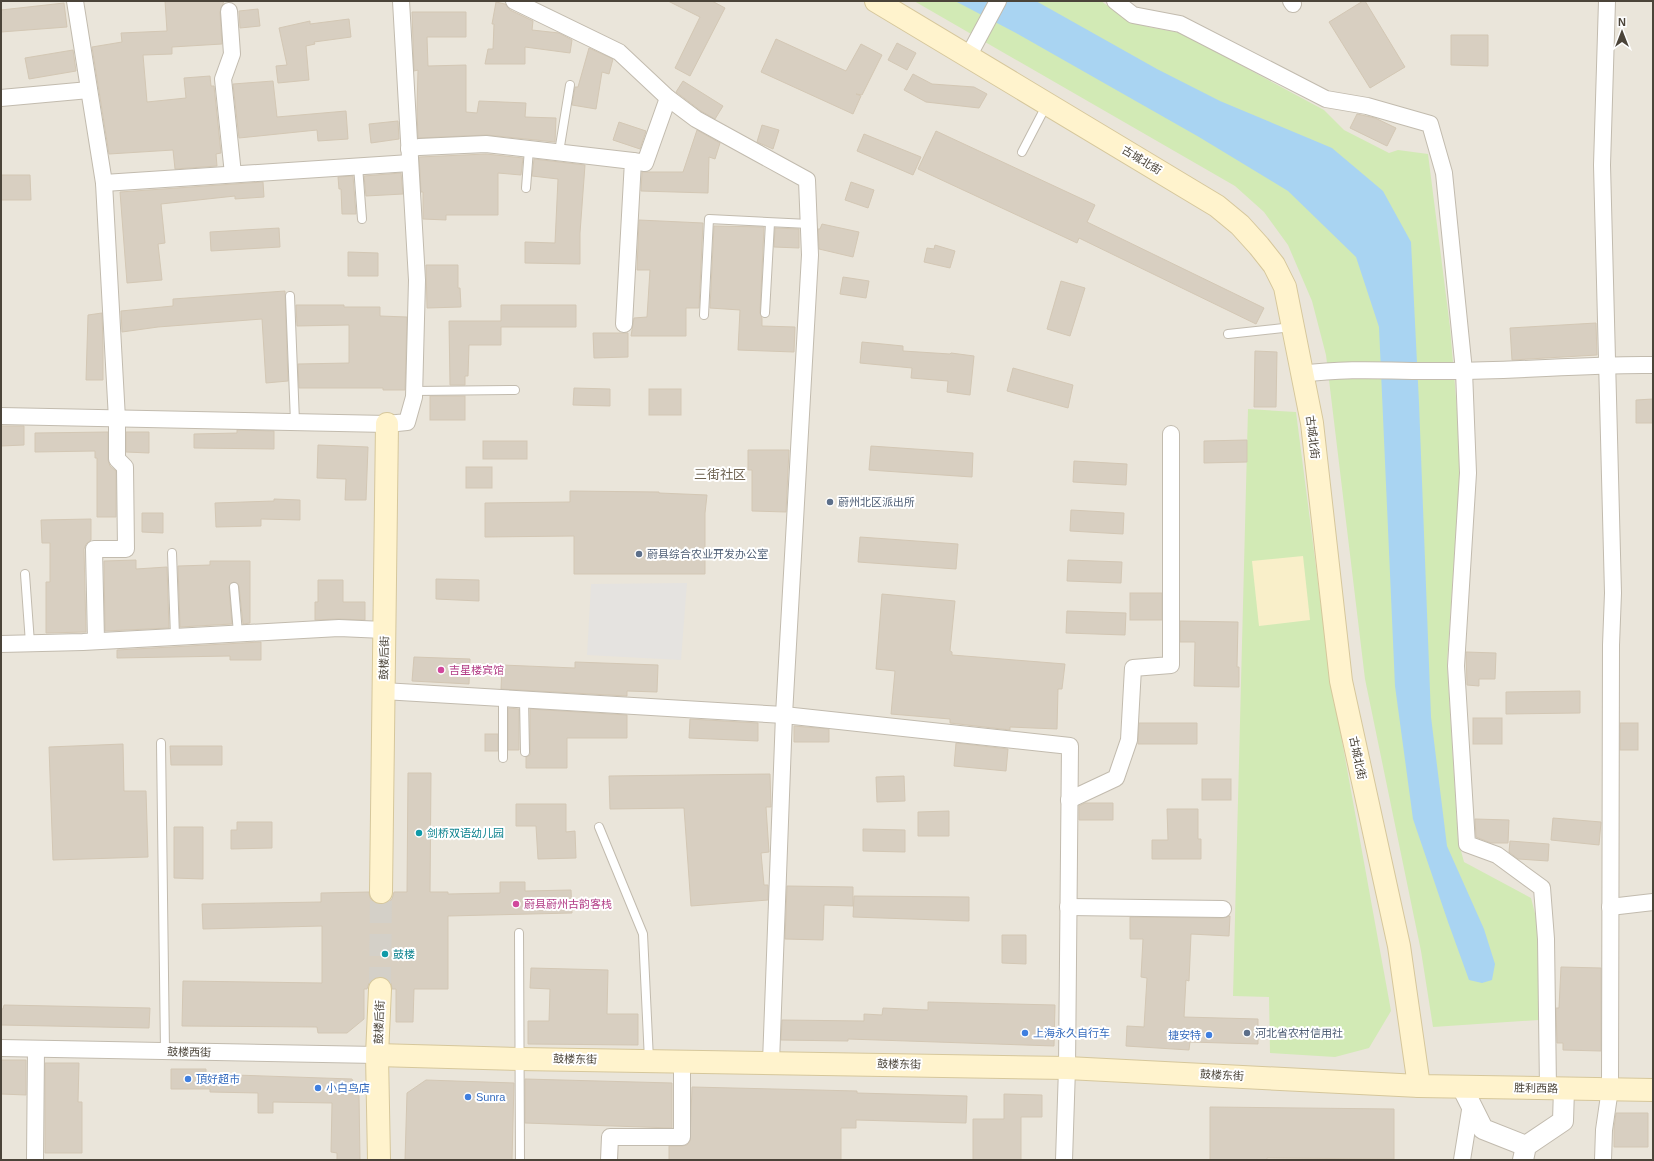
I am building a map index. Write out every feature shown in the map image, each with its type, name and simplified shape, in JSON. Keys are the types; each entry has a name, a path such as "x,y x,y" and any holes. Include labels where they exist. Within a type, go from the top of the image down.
{"main road":[{"name":"古城北街","path":"876,1 969,55 1217,206 1240,225 1274,265 1285,287 1312,423 1341,681 1399,946 1419,1086"},
{"name":"鼓楼后街","path":"380,892 387,424"},
{"name":"鼓楼后街","path":"379,1160 378,1055 380,989"},
{"name":"鼓楼东街","path":"378,1055 520,1059 682,1060 1067,1068 1419,1086"},
{"name":"胜利西路","path":"1419,1086 1466,1095 1556,1088 1653,1090"}],"street":[{"path":"75,1 104,182 117,419 117,459 125,467 126,549 94,549 96,641"},
{"path":"1,416 387,424 406,422 414,397 417,280 401,1"},
{"path":"514,1 619,52 668,98 696,119 807,180 810,255 784,715 770,1062"},
{"path":"969,55 998,1"},
{"path":"1115,1 1133,15 1180,24 1326,99 1367,106 1430,124 1444,173 1468,473 1456,666 1467,844 1497,855 1542,888 1556,1088 1563,1121 1525,1153 1484,1129 1466,1095"},
{"path":"1603,1160 1604,1130 1610,1089 1611,645 1613,593 1602,165 1608,1"},
{"path":"229,11 232,54 223,79 233,174"},
{"path":"1,98 89,90"},
{"path":"104,182 358,166 410,156 419,147 486,144 645,163 668,98"},
{"path":"624,324 633,161"},
{"path":"1303,374 1329,370 1459,371 1607,364 1653,365"},
{"path":"1069,800 1116,778 1129,740 1133,668 1171,665 1171,434"},
{"path":"1,644 96,641 340,628 384,630"},
{"path":"383,691 784,715 1070,746 1067,1068 1064,1160"},
{"path":"1610,907 1653,902"},
{"path":"1068,907 1223,909"},
{"name":"鼓楼西街","path":"1,1048 378,1055"},
{"path":"34,1160 36,1049"},
{"path":"609,1160 610,1137 682,1137 682,1060"},
{"path":"1462,1160 1466,1095"}],"lane":[{"path":"559,152 570,85"},
{"path":"1022,152 1047,103"},
{"path":"526,188 529,149"},
{"path":"358,166 362,219"},
{"path":"704,315 709,219 809,224"},
{"path":"765,313 770,223"},
{"path":"290,296 295,422"},
{"path":"1228,334 1293,326"},
{"path":"414,391 515,390"},
{"path":"172,553 175,636"},
{"path":"24,574 30,643"},
{"path":"234,586 238,633"},
{"path":"503,698 503,758"},
{"path":"524,699 525,752"},
{"path":"160,743 165,1051"},
{"path":"599,828 643,934 649,1060"},
{"path":"519,933 520,1160"}],"shaded area":[{"path":"1,1 1653,1 1653,1160 1,1160"},
{"path":"687,583 681,660 587,655 591,584"}],"green space":[{"path":"914,1 1101,1 1118,13 1148,27 1181,33 1324,110 1344,130 1389,153 1398,150 1428,154 1450,327 1461,457 1447,663 1458,840 1464,862 1531,898 1542,940 1539,1020 1433,1027 1421,951 1365,679 1326,355 1312,301 1288,245 1264,212 1235,186"},
{"path":"1248,409 1296,412 1330,675 1391,1011 1369,1048 1335,1057 1270,1053 1269,997 1233,996"}],"sand":[{"path":"1303,556 1310,620 1259,626 1252,561"}],"water":[{"path":"955,1 1036,1 1157,69 1220,101 1332,148 1383,191 1411,242 1419,403 1431,717 1447,846 1484,929 1495,964 1492,980 1482,983 1469,980 1413,819 1395,686 1379,327 1356,257 1288,191 1199,137 1016,33"}],"building":[{"path":"165,1 224,1 220,12 222,44 172,47 172,54 143,55 147,102 186,98 184,78 210,76 211,86 214,86 221,153 216,154 217,166 175,169 173,150 109,154 92,47 122,42 121,33 167,31"},
{"path":"668,1 712,1 725,8 690,76 675,68 700,17"},
{"path":"1365,1 1405,67 1370,88 1329,22"},
{"path":"496,2 505,4 510,10 533,21 532,30 559,33 572,40 570,53 525,47 525,64 485,64 488,49 493,49 494,24 492,24"},
{"path":"64,3 67,27 1,32 1,10"},
{"path":"258,9 260,26 240,28 239,11"},
{"path":"412,12 466,12 466,37 427,37 428,66 466,65 466,112 477,113 479,101 526,103 525,117 556,118 555,142 487,135 418,138 418,70 414,71"},
{"path":"349,19 351,37 314,42 315,44 306,46 309,80 278,83 276,66 287,65 279,28 310,21 310,24"},
{"path":"1451,35 1488,35 1488,66 1451,65"},
{"path":"776,39 846,71 861,44 882,55 862,95 856,94 861,96 853,114 761,72"},
{"path":"897,43 916,53 907,70 888,60"},
{"path":"589,48 613,59 609,74 602,72 596,109 572,105 575,87 578,87"},
{"path":"73,50 76,71 29,79 25,58"},
{"path":"913,74 932,84 974,87 987,94 979,108 926,102 904,90"},
{"path":"273,81 277,117 346,111 348,139 318,141 317,130 239,138 233,84"},
{"path":"683,81 723,106 715,119 701,111 676,92"},
{"path":"1357,114 1375,118 1396,128 1387,146 1350,128"},
{"path":"398,121 399,139 371,143 369,124"},
{"path":"619,122 646,131 640,149 613,140"},
{"path":"762,125 779,130 773,149 757,142"},
{"path":"697,130 720,143 715,159 709,157 708,193 641,191 642,172 683,172"},
{"path":"936,131 1095,205 1087,222 1264,308 1256,324 1079,238 1077,243 918,169"},
{"path":"864,134 921,157 913,175 857,151"},
{"path":"486,154 523,158 521,175 498,173 498,215 446,215 446,220 423,219 423,192 421,192 419,157"},
{"path":"534,159 585,165 580,233 580,264 525,263 525,242 555,243 558,179 532,176"},
{"path":"401,173 403,194 366,196 364,176"},
{"path":"1,175 30,175 31,200 1,200"},
{"path":"353,176 356,214 342,214 341,189 339,189 338,177"},
{"path":"263,182 264,197 235,199 235,196 161,204 165,243 158,244 162,280 127,283 120,192"},
{"path":"851,182 874,190 868,208 845,200"},
{"path":"639,220 703,223 699,308 686,308 686,336 631,336 634,318 647,317 650,270 637,270"},
{"path":"822,224 859,232 853,257 819,249 818,229 820,229"},
{"path":"714,226 764,227 760,313 762,318 762,326 795,327 794,352 738,350 740,310 710,308"},
{"path":"279,228 280,247 211,251 210,232"},
{"path":"775,228 799,229 799,248 774,247"},
{"path":"935,245 955,251 950,268 924,262 927,248 934,249"},
{"path":"348,252 378,253 378,276 348,276"},
{"path":"426,265 458,265 458,288 460,288 461,307 427,308"},
{"path":"843,277 869,281 866,298 840,294"},
{"path":"1061,281 1085,288 1070,336 1047,329"},
{"path":"285,291 288,381 266,383 262,319 158,327 122,332 121,311 173,306 173,299"},
{"path":"296,305 380,307 380,316 407,317 405,390 383,390 383,388 299,388 298,364 349,363 349,325 297,326"},
{"path":"501,305 576,305 576,327 501,327 501,345 469,345 468,376 465,376 465,385 450,385 449,321 501,321"},
{"path":"102,313 103,380 86,380 88,315"},
{"path":"1596,323 1597,355 1512,360 1510,328"},
{"path":"593,333 628,333 628,357 594,358"},
{"path":"862,342 903,346 903,351 951,353 974,356 970,395 947,392 948,381 911,378 912,368 860,363"},
{"path":"1255,351 1277,352 1276,407 1254,407"},
{"path":"1013,368 1073,385 1068,408 1007,391"},
{"path":"574,388 610,389 610,406 573,405"},
{"path":"649,389 681,389 681,415 649,415"},
{"path":"430,396 465,396 465,420 430,420"},
{"path":"1653,399 1653,423 1636,423 1636,400"},
{"path":"1,426 24,426 24,445 1,446"},
{"path":"237,430 274,431 274,449 194,448 194,434 237,433"},
{"path":"108,432 108,460 110,466 116,471 116,517 97,517 97,458 95,458 95,451 35,452 35,433"},
{"path":"126,432 149,432 149,453 126,452"},
{"path":"1247,440 1247,462 1204,463 1204,441"},
{"path":"483,441 527,441 527,459 483,459"},
{"path":"318,445 368,447 366,500 345,500 346,479 317,478"},
{"path":"871,446 973,453 972,477 869,470"},
{"path":"748,450 789,450 786,512 752,511 752,470 748,470"},
{"path":"1074,461 1127,464 1126,485 1073,482"},
{"path":"466,467 492,467 492,488 466,488"},
{"path":"570,491 659,492 707,495 705,513 705,574 574,574 574,536 485,537 485,503 570,502"},
{"path":"274,499 300,500 300,520 261,519 261,526 216,527 215,503 274,501"},
{"path":"1071,510 1124,513 1123,534 1070,531"},
{"path":"142,513 163,513 163,533 142,532"},
{"path":"91,519 91,540 86,544 84,549 86,632 46,633 46,582 50,582 50,543 42,543 41,520"},
{"path":"860,537 958,544 956,569 858,562"},
{"path":"136,560 136,569 167,567 169,628 105,631 104,561"},
{"path":"1068,560 1122,562 1121,583 1067,581"},
{"path":"210,561 250,561 250,623 243,624 239,587 238,584 234,582 231,583 229,587 232,624 180,627 178,566 210,565"},
{"path":"436,579 479,580 479,601 436,599"},
{"path":"318,580 343,580 343,602 365,602 365,620 315,620 315,602 318,602"},
{"path":"1130,593 1162,593 1162,620 1130,620"},
{"path":"882,594 955,601 950,651 952,652 952,655 1065,664 1062,689 1058,689 1057,729 1010,727 1010,730 950,723 950,719 891,714 895,671 876,669"},
{"path":"1067,611 1126,613 1125,635 1066,633"},
{"path":"1180,621 1238,622 1237,667 1239,667 1239,687 1194,686 1195,642 1180,642"},
{"path":"261,642 261,660 230,660 230,656 117,658 117,650"},
{"path":"1466,652 1496,653 1495,679 1479,679 1479,686 1467,685"},
{"name":"吉星楼宾馆","path":"414,657 470,659 469,684 412,681"},
{"path":"575,662 658,665 657,692 627,691 627,696 501,689 502,665 575,668"},
{"path":"1580,691 1580,713 1506,714 1506,692"},
{"path":"508,708 519,709 519,750 508,750"},
{"path":"530,709 627,715 627,738 567,738 567,768 526,768 526,757 530,755"},
{"path":"1473,718 1502,718 1502,744 1473,744"},
{"path":"690,719 758,723 758,741 689,738"},
{"path":"1139,723 1197,723 1197,744 1138,744"},
{"path":"1620,723 1638,723 1638,750 1620,750"},
{"path":"794,726 829,729 829,742 794,742"},
{"path":"485,734 498,734 498,751 485,751"},
{"path":"956,743 1008,749 1006,771 954,766"},
{"path":"123,744 124,791 146,791 148,857 53,860 49,747"},
{"path":"170,746 222,746 222,765 171,765"},
{"path":"408,773 431,773 430,892 448,892 448,894 500,893 500,882 525,882 525,891 571,890 572,913 448,916 448,989 414,989 413,1022 396,1022 396,989 392,989 391,983 387,979 380,977 374,978 369,983 367,989 364,989 364,1019 347,1033 318,1033 317,1027 182,1026 183,981 322,983 322,926 203,929 202,904 321,902 321,893 369,892 370,898 374,902 381,904 387,903 392,899 394,892 407,892"},
{"path":"770,774 771,807 766,807 769,852 761,853 764,885 768,885 768,900 691,906 684,808 610,809 609,776"},
{"path":"904,776 905,801 877,802 876,777"},
{"path":"1202,779 1231,779 1231,800 1202,800"},
{"path":"1085,803 1113,803 1113,820 1079,820 1079,806"},
{"path":"516,804 566,804 566,832 575,831 576,858 538,859 536,826 516,826"},
{"path":"1167,809 1198,809 1198,839 1201,839 1201,859 1152,859 1152,840 1168,840"},
{"path":"949,811 949,836 918,836 918,812"},
{"path":"1553,818 1601,822 1599,845 1551,840"},
{"path":"1475,819 1509,820 1508,843 1491,843 1476,837"},
{"path":"237,822 272,822 272,848 231,849 231,830 237,830"},
{"path":"174,827 203,827 203,879 174,878"},
{"path":"863,829 905,830 905,852 863,851"},
{"path":"1510,841 1549,844 1548,861 1518,859 1509,852"},
{"path":"787,886 853,887 853,906 824,905 823,940 785,939"},
{"path":"854,896 969,897 969,921 853,917"},
{"path":"1230,916 1229,936 1191,934 1189,981 1186,980 1184,1017 1258,1019 1258,1044 1190,1042 1189,1050 1126,1046 1127,1026 1144,1027 1147,978 1141,977 1143,939 1130,939 1130,917 1223,918"},
{"path":"1002,935 1026,935 1026,964 1002,963"},
{"path":"1561,967 1601,968 1601,1051 1563,1050 1563,1043 1557,1043 1556,1008 1559,1008"},
{"path":"531,968 608,970 607,1014 638,1014 638,1045 528,1044 528,1021 549,1021 550,989 530,988"},
{"path":"928,1002 1055,1005 1054,1046 848,1039 848,1041 781,1040 782,1020 864,1021 864,1014 882,1015 883,1008 928,1010"},
{"path":"4,1005 150,1008 149,1028 1,1025 1,1009 3,1009"},
{"path":"1,1060 26,1060 26,1095 1,1094"},
{"path":"45,1063 79,1063 78,1102 82,1102 82,1153 45,1153"},
{"path":"171,1069 206,1069 206,1074 352,1079 359,1095 360,1160 337,1160 337,1153 331,1152 332,1103 273,1102 273,1113 258,1113 258,1093 210,1092 210,1089 171,1089"},
{"path":"525,1079 672,1083 672,1128 525,1123"},
{"path":"426,1080 514,1083 512,1160 405,1160 407,1093"},
{"path":"692,1087 857,1091 857,1093 967,1096 966,1123 856,1120 856,1128 841,1128 841,1160 669,1160 669,1146 687,1145 690,1141"},
{"path":"1004,1094 1042,1095 1042,1117 1021,1117 1021,1160 973,1160 973,1119 1004,1119"},
{"path":"1210,1107 1394,1109 1394,1159 1267,1158 1267,1160 1210,1160"},
{"path":"1616,1113 1648,1113 1648,1147 1614,1147"}],"tunnel":[{"path":"380,989 381,892"}],"place":[{"name":"蔚州北区派出所","path":"830,502"},
{"name":"蔚县综合农业开发办公室","path":"639,554"},
{"name":"吉星楼宾馆","path":"441,670"},
{"name":"剑桥双语幼儿园","path":"419,833"},
{"name":"蔚县蔚州古韵客栈","path":"516,904"},
{"name":"鼓楼","path":"385,954"},
{"name":"上海永久自行车","path":"1025,1033"},
{"name":"河北省农村信用社","path":"1247,1033"},
{"name":"捷安特","path":"1209,1035"},
{"name":"頂好超市","path":"188,1079"},
{"name":"小白鸟店","path":"318,1088"},
{"name":"Sunra","path":"468,1097"}],"district":[{"name":"三街社区","path":"720,474"}]}
